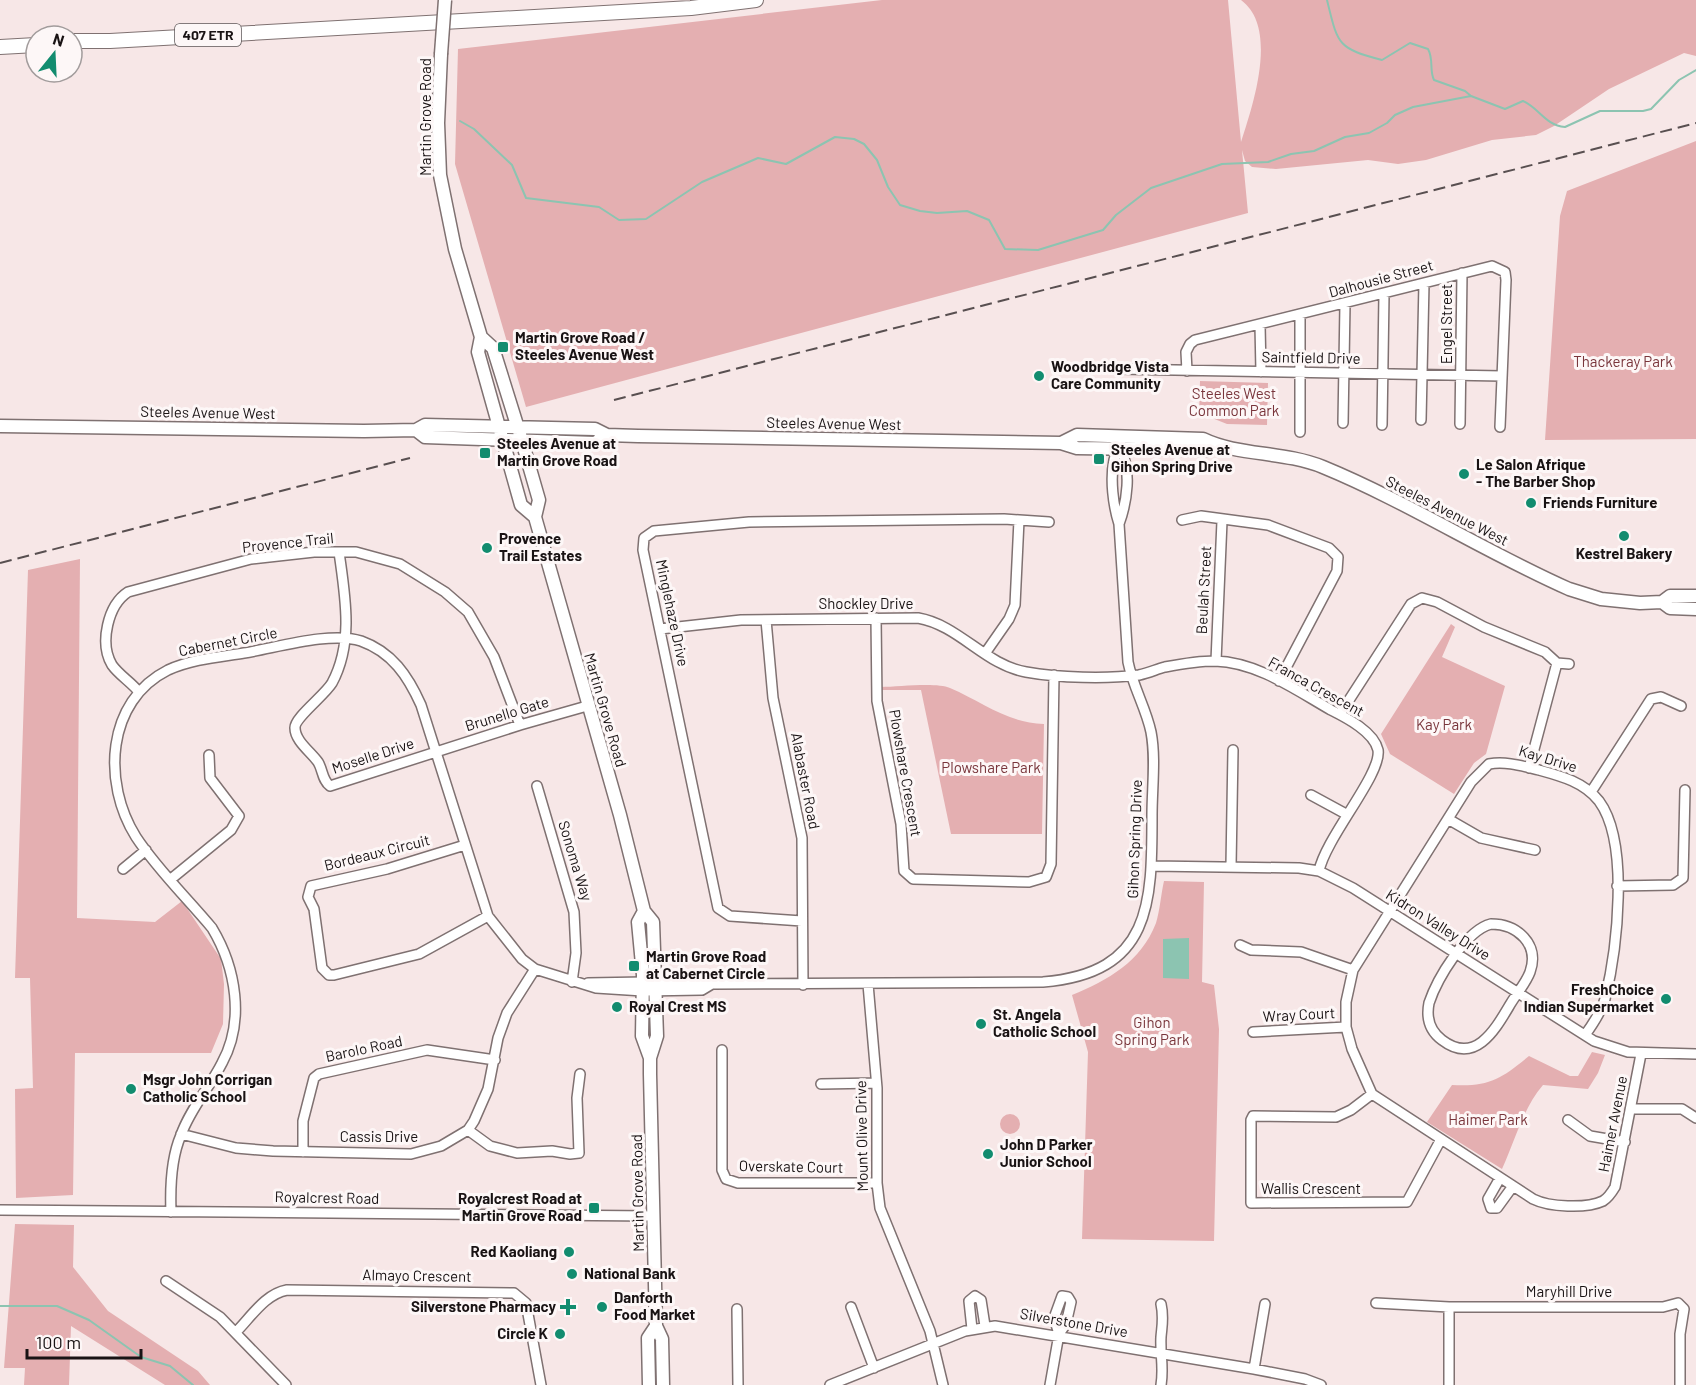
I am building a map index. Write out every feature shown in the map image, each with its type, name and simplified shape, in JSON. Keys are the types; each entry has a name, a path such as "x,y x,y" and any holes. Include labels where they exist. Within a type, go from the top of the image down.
{"highway":[{"name":"407 ETR","path":"84,42 691,8 756,0"},
{"path":"0,40 24,40"},
{"path":"0,47 24,46"}],"main road":[{"name":"Martin Grove Road","path":"445,0 438,123 440,175 455,249 481,337 478,352 521,505 534,517 620,815 644,911 653,922 657,1036 650,1058 653,1216 656,1326 662,1339 663,1385"},
{"name":"Martin Grove Road","path":"481,337 493,348 518,426 539,500 534,517"},
{"name":"Steeles Avenue West","path":"0,426 416,430 425,425 518,426 595,429 607,435 1061,443 1077,448 1121,443 1208,450 1218,446 1292,457 1320,466 1370,488 1569,589 1601,599 1640,603 1662,602 1670,596 1696,596"},
{"name":"Steeles Avenue West","path":"416,430 425,437 595,443 607,435"},
{"name":"Steeles Avenue West","path":"1662,602 1670,608 1696,609"},
{"name":"Martin Grove Road","path":"644,911 638,922 643,986 642,1036 650,1058"},
{"name":"Martin Grove Road","path":"649,1385 648,1338 656,1326"}],"street":[{"name":"Dalhousie Street","path":"1187,371 1186,352 1190,344 1492,266 1504,272 1502,376"},
{"name":"Engel Street","path":"1460,424 1461,273"},
{"path":"1421,420 1424,283"},
{"path":"1382,425 1383,294"},
{"path":"1343,423 1345,304"},
{"path":"1300,315 1300,432"},
{"path":"1260,325 1261,372"},
{"name":"Saintfield Drive","path":"1119,369 1502,376"},
{"path":"1500,427 1502,376"},
{"name":"Gihon Spring Drive","path":"643,986 702,990 712,984 1043,982 1069,980 1087,974 1114,957 1136,932 1148,904 1152,866 1151,733 1131,675 1120,574 1119,524 1126,507 1126,459 1121,443"},
{"path":"1182,520 1201,516 1239,520 1289,531 1329,548 1338,557 1337,571 1279,681"},
{"path":"986,652 1009,619 1015,605 1019,520"},
{"name":"Minglehaze Drive","path":"802,921 730,916 718,908 643,550 644,538 654,531 749,522 1019,520 1049,522"},
{"name":"Beulah Street","path":"1215,661 1222,520"},
{"name":"Provence Trail","path":"139,692 117,670 108,656 109,622 120,597 139,587 251,559 325,551 356,552 401,564 445,592 468,612 494,657 520,725"},
{"name":"Moselle Drive","path":"339,552 346,598 345,638 332,683 317,703 297,720 295,727 297,737 317,761 325,782 334,787 436,752"},
{"path":"1340,714 1411,603 1422,598 1437,602 1484,627 1545,652 1557,663 1569,664"},
{"name":"Shockley Drive","path":"660,629 766,620 876,618 927,620 956,632 1012,668 1054,675 1131,675"},
{"name":"Plowshare Crescent","path":"876,618 877,701 901,824 904,871 913,879 1029,882 1046,877 1051,864 1054,675"},
{"name":"Alabaster Road","path":"766,620 773,698 802,838 803,985"},
{"name":"Cabernet Circle","path":"171,1212 173,1168 181,1134 225,1057 232,1032 236,996 221,943 146,850 124,811 114,776 116,740 122,723 139,692 168,670 190,662 330,638 345,638 363,642 393,659 411,684 436,752 488,916 516,952 535,969 572,982 643,986"},
{"name":"Franca Crescent","path":"1131,675 1171,666 1215,661 1250,668 1340,714 1370,735 1376,743 1378,756 1374,770 1324,851 1319,871"},
{"path":"1530,768 1557,663"},
{"path":"1591,792 1651,699 1661,697 1681,706"},
{"name":"Brunello Gate","path":"436,752 587,706"},
{"path":"1231,866 1233,750"},
{"path":"171,879 231,830 238,816 210,778 209,755"},
{"name":"Kay Drive","path":"1388,911 1476,773 1489,764 1505,762 1530,768 1570,780 1591,792 1607,814 1614,832 1617,930 1605,999 1585,1035"},
{"name":"Sonoma Way","path":"537,786 574,912 576,953 572,982"},
{"path":"1617,886 1673,885 1683,878 1685,790"},
{"path":"1311,795 1346,814"},
{"path":"1448,819 1481,838 1535,850"},
{"name":"Bordeaux Circuit","path":"465,845 387,869 312,886 308,897 315,909 322,968 329,975 334,975 409,957 488,916"},
{"path":"123,869 146,850"},
{"name":"Kidron Valley Drive","path":"1152,866 1299,868 1319,871 1336,878 1604,1046 1641,1054 1696,1054"},
{"path":"1372,1094 1352,1050 1346,1027 1346,1002 1353,970 1388,911"},
{"path":"1501,924 1515,928 1526,939 1532,954 1530,971 1517,992 1485,1041 1466,1048 1454,1047 1443,1041 1429,1024 1427,1010 1435,990 1468,937 1482,926 1501,924"},
{"path":"1240,945 1251,950 1301,952 1353,970"},
{"path":"535,969 507,1012 488,1089 468,1130 499,1149 517,1153 552,1150 570,1154 579,1153 576,1098 580,1074"},
{"name":"Mount Olive Drive","path":"868,984 876,1083 877,1183 885,1221 930,1331 943,1385"},
{"name":"Wray Court","path":"1252,1032 1346,1027"},
{"name":"Barolo Road","path":"303,1152 303,1121 312,1084 319,1074 427,1050 495,1060"},
{"name":"Overskate Court","path":"722,1050 722,1170 726,1179 738,1183 877,1183"},
{"name":"Haimer Avenue","path":"1372,1094 1440,1140 1541,1203 1586,1204 1603,1201 1615,1187 1641,1054"},
{"path":"821,1084 876,1083"},
{"name":"Wallis Crescent","path":"1372,1094 1336,1118 1253,1116 1251,1120 1251,1203 1393,1204 1407,1202 1440,1140"},
{"path":"1631,1109 1682,1109 1696,1118"},
{"path":"1568,1120 1590,1136 1624,1142"},
{"name":"Cassis Drive","path":"181,1134 236,1148 303,1152 422,1153 450,1142 468,1130"},
{"path":"1500,1178 1488,1199 1491,1208 1497,1208 1513,1186"},
{"name":"Royalcrest Road","path":"0,1210 653,1216"},
{"path":"166,1281 220,1317 286,1385"},
{"name":"Almayo Crescent","path":"236,1332 269,1298 277,1292 287,1290 514,1293 526,1303 541,1385"},
{"path":"972,1329 969,1301 975,1296 981,1300 985,1326"},
{"name":"Maryhill Drive","path":"1376,1303 1449,1307 1663,1306 1678,1304 1684,1309 1680,1334 1680,1385"},
{"path":"1161,1304 1164,1317 1161,1340 1164,1367 1161,1385"},
{"path":"1254,1369 1265,1304"},
{"path":"851,1307 874,1368"},
{"path":"1449,1307 1449,1385"},
{"path":"737,1309 738,1385"},
{"name":"Silverstone Drive","path":"830,1385 932,1344 985,1326 1059,1334 1254,1369 1321,1385"},
{"path":"1050,1385 1059,1334"}],"green space":[{"path":"882,0 1228,0 1241,142 1256,88 1261,47 1259,29 1252,13 1241,0 1696,0 1696,56 1684,53 1609,89 1554,126 1536,135 1492,140 1426,160 1398,164 1368,160 1276,169 1252,167 1245,161 1242,150 1248,213 526,407 455,164 458,49"},
{"name":"Thackeray Park","path":"1696,141 1696,439 1545,440 1560,216 1567,191"},
{"name":"Steeles West Common Park","path":"1200,381 1268,383 1267,425 1227,424 1212,418 1199,417"},
{"path":"80,559 77,918 155,922 182,901 221,959 224,984 223,1024 211,1053 75,1053 73,1195 16,1198 15,1089 33,1088 30,978 15,978 28,570"},
{"name":"Kay Park","path":"1451,624 1455,627 1442,657 1505,686 1486,754 1474,763 1454,794 1390,754 1381,734"},
{"name":"Plowshare Park","path":"944,686 1007,716 1044,724 1042,834 951,834 921,690 881,690 881,687"},
{"name":"Gihon Spring Park","path":"1164,881 1204,882 1202,982 1214,985 1219,1029 1214,1241 1082,1239 1088,1052 1072,995 1110,976 1142,949 1156,923"},
{"name":"Haimer Park","path":"1592,1052 1605,1055 1588,1089 1543,1085 1525,1114 1502,1169 1427,1122 1452,1085 1476,1085 1494,1080 1529,1056 1570,1076 1578,1076"},
{"path":"1010,1114 1017,1117 1020,1124 1017,1131 1010,1134 1003,1131 1000,1124 1003,1117"},
{"path":"15,1224 74,1225 73,1267 108,1311 198,1371 210,1385 165,1385 71,1326 69,1385 24,1385 25,1368 4,1368"}],"shaded area":[{"path":"1189,938 1189,979 1163,978 1163,939"}],"waterway":[{"path":"1327,0 1337,36 1348,48 1382,60 1410,43 1428,49 1434,80 1465,91 1471,96"},
{"path":"460,121 474,129 512,165 526,198 599,207 619,220 646,219 702,182 758,158 786,164 835,137 854,139 864,144 877,160 888,187 900,205 937,213 967,211 989,220 1005,249 1038,250 1103,230 1116,215 1151,188 1222,164 1268,162 1291,154 1314,151 1345,137 1369,133 1387,123 1395,115 1413,107 1471,96 1505,109 1523,101 1547,120 1565,127 1600,111 1651,109 1679,80 1696,70"},
{"path":"0,1306 57,1306 89,1320 141,1357 170,1366 193,1385"}],"railway":[{"path":"614,400 1696,123"},
{"path":"0,563 410,458"}],"place":[{"name":"Martin Grove Road / Steeles Avenue West","path":"503,347"},
{"name":"Woodbridge Vista Care Community","path":"1039,376"},
{"name":"Steeles Avenue at Martin Grove Road","path":"485,453"},
{"name":"Steeles Avenue at Gihon Spring Drive","path":"1099,459"},
{"name":"Le Salon Afrique - The Barber Shop","path":"1464,474"},
{"name":"Friends Furniture","path":"1531,503"},
{"name":"Kestrel Bakery","path":"1624,536"},
{"name":"Provence Trail Estates","path":"487,548"},
{"name":"Martin Grove Road at Cabernet Circle","path":"634,966"},
{"name":"FreshChoice Indian Supermarket","path":"1666,999"},
{"name":"Royal Crest MS","path":"617,1007"},
{"name":"St. Angela Catholic School","path":"981,1024"},
{"name":"Msgr John Corrigan Catholic School","path":"131,1089"},
{"name":"John D Parker Junior School","path":"988,1154"},
{"name":"Royalcrest Road at Martin Grove Road","path":"594,1208"},
{"name":"Red Kaoliang","path":"569,1252"},
{"name":"National Bank","path":"572,1274"},
{"name":"Silverstone Pharmacy","path":"568,1307"},
{"name":"Danforth Food Market","path":"602,1307"},
{"name":"Circle K","path":"560,1334"}]}
